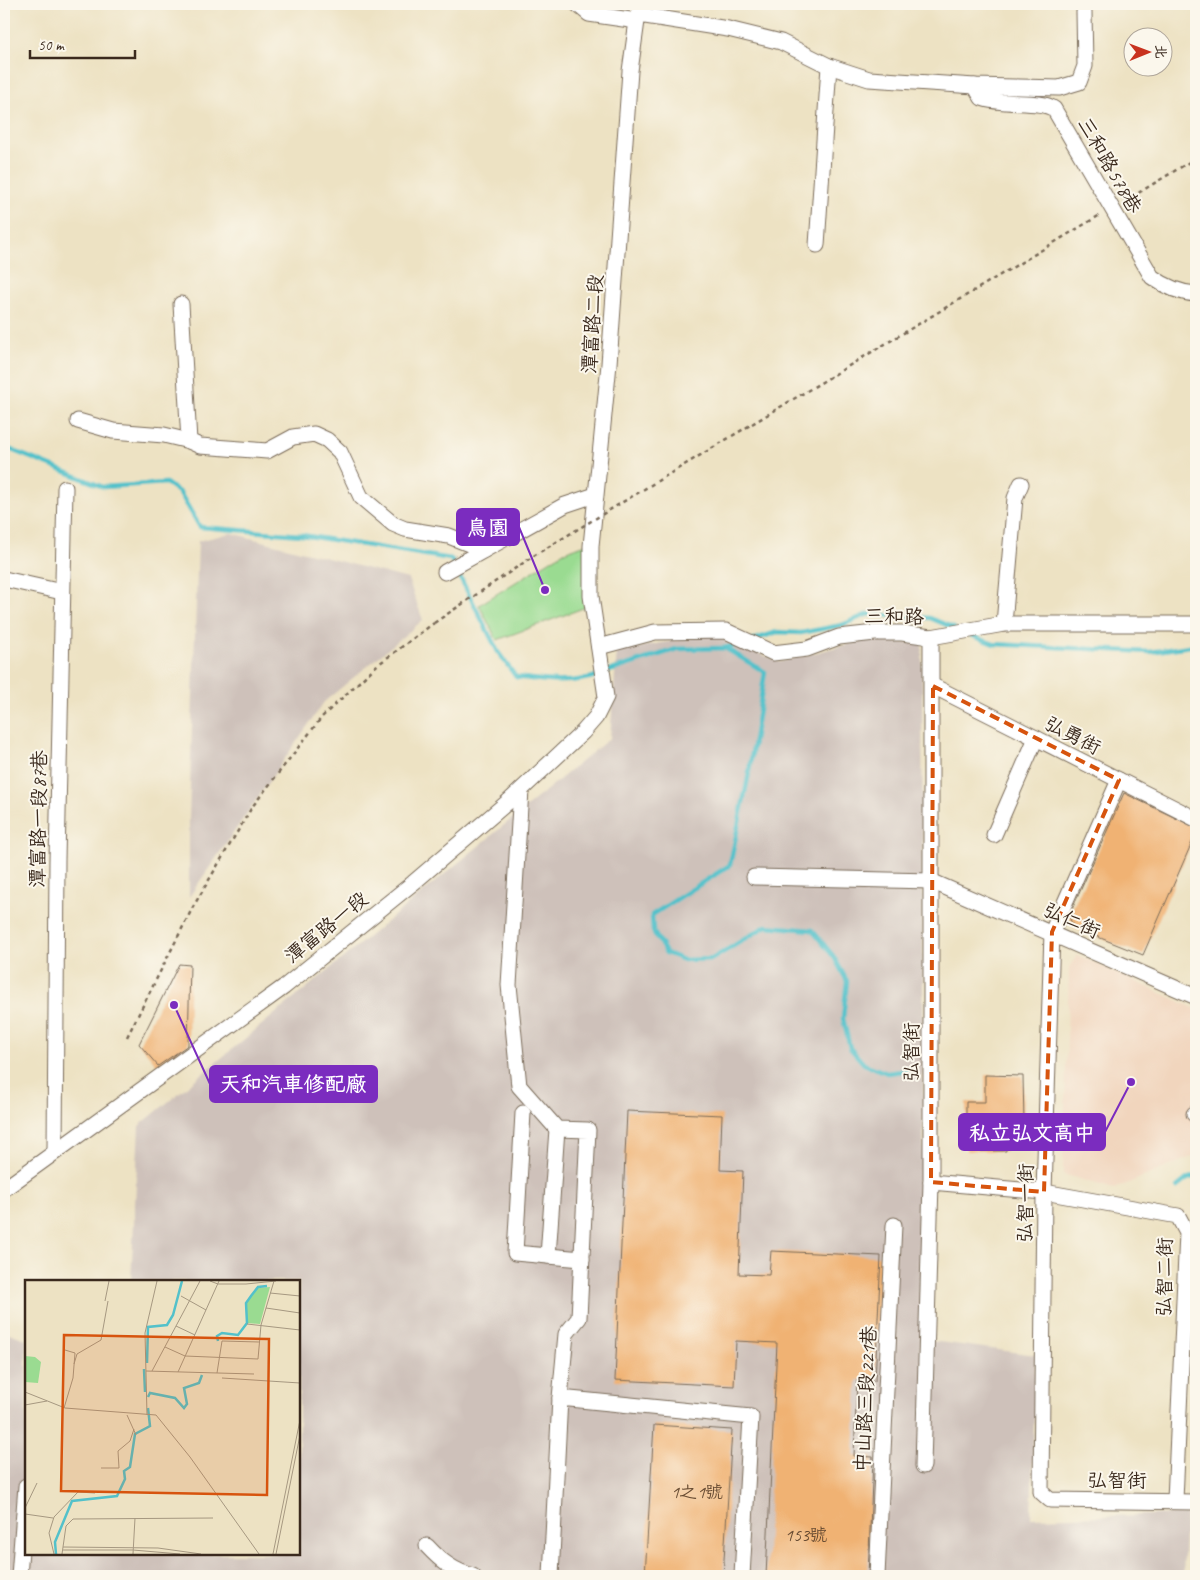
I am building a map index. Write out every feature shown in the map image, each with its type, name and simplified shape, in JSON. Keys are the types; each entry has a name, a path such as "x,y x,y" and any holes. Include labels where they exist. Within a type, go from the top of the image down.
{"street":[{"path":"577,4 589,14 640,13 728,28 781,42 829,66 869,78 975,86 1060,88 1080,82 1085,66 1084,12"},
{"name":"潭富路二段","path":"600,654 591,596 591,546 609,364 630,71 640,13"},
{"path":"817,245 829,66"},
{"name":"三和路578巷","path":"975,86 982,98 996,103 1048,104 1054,109 1152,277 1164,285 1185,293 1196,294"},
{"path":"181,304 189,441"},
{"path":"78,421 112,431 164,435 189,441 200,446 267,452 293,437 314,434 328,440 340,452 361,497 393,524 449,536 478,554"},
{"path":"1004,624 1015,498 1021,484"},
{"name":"潭富路一段87巷","path":"55,1150 65,488"},
{"path":"447,571 565,505 595,495"},
{"path":"4,579 62,592"},
{"name":"三和路","path":"600,654 655,632 726,631 773,653 807,650 839,637 866,634 902,634 932,637 1004,624 1159,622 1196,624"},
{"name":"弘智街","path":"922,1466 931,1182 932,637"},
{"name":"潭富路一段","path":"4,1189 55,1150 284,987 412,883 520,790 596,717 606,697 600,654"},
{"name":"弘勇街","path":"932,686 1196,819"},
{"path":"994,835 1036,738"},
{"name":"弘智一街","path":"1040,1492 1044,1192 1052,932 1118,780"},
{"path":"520,790 509,985 519,1086 557,1129 548,1256"},
{"path":"754,877 931,881"},
{"name":"弘仁街","path":"931,881 1052,932 1196,997"},
{"path":"523,1113 515,1253 582,1259"},
{"path":"551,1576 560,1398 566,1334 579,1318 588,1130 557,1129"},
{"name":"弘智二街","path":"931,1182 1044,1192 1178,1216 1187,1233 1175,1500"},
{"name":"中山路三段221巷","path":"877,1576 894,1225"},
{"path":"560,1398 751,1417 742,1576"},
{"name":"弘智街","path":"1040,1492 1050,1500 1175,1500 1196,1502"},
{"path":"19,1576 25,1499"},
{"path":"427,1546 444,1564 461,1573 473,1576"}],"path":[{"path":"127,1037 193,907 252,807 322,717 376,666 434,623 535,554 1196,158"}],"highlighted area":[{"path":"933,686 1119,780 1052,932 1044,1192 931,1182"}],"shaded area":[{"path":"231,533 408,579 423,620 324,702 189,897 189,818 198,541"},
{"path":"712,634 780,662 868,639 922,644 924,1340 1036,1355 1031,1518 1186,1514 1183,1576 4,1576 4,1342 9,1333 25,1339 25,1555 300,1555 300,1280 131,1280 139,1126 610,738 617,651"},
{"path":"1077,955 1196,1009 1196,1155 1114,1189 1063,1174 1069,969"}],"green space":[{"path":"586,544 586,607 497,640 479,605 564,552"}],"building":[{"path":"1124,793 1196,828 1196,833 1143,955 1073,927 1069,916"},
{"path":"179,964 190,965 188,1045 158,1066 139,1044"},
{"path":"985,1075 1023,1076 1024,1122 1006,1122 1006,1151 966,1151 966,1102 985,1102"},
{"path":"627,1111 722,1115 720,1170 743,1171 739,1274 769,1275 771,1251 881,1256 875,1381 857,1380 854,1456 873,1457 868,1576 766,1576 777,1343 736,1341 734,1386 615,1380"},
{"path":"654,1425 732,1430 723,1576 645,1576"}],"waterway":[{"path":"4,447 103,487 166,483 180,493 200,527 302,535 451,559 498,652 516,677 547,681 568,681 599,675"},
{"path":"753,640 777,632 801,633 842,625 868,614 930,618 954,628"},
{"path":"970,635 994,644 1150,652 1196,645"},
{"path":"725,648 741,643"},
{"path":"606,672 677,649 725,648 765,672 748,778 730,865 652,915 653,931 666,953 684,960 712,959 766,926 812,930 834,957 847,981 843,1018 850,1048 864,1064 887,1073 910,1070"},
{"path":"1177,1187 1187,1179 1196,1176"}],"place":[{"name":"鳥園","path":"545,590"},
{"name":"天和汽車修配廠","path":"174,1005"},
{"name":"私立弘文高中","path":"1131,1082"}]}
